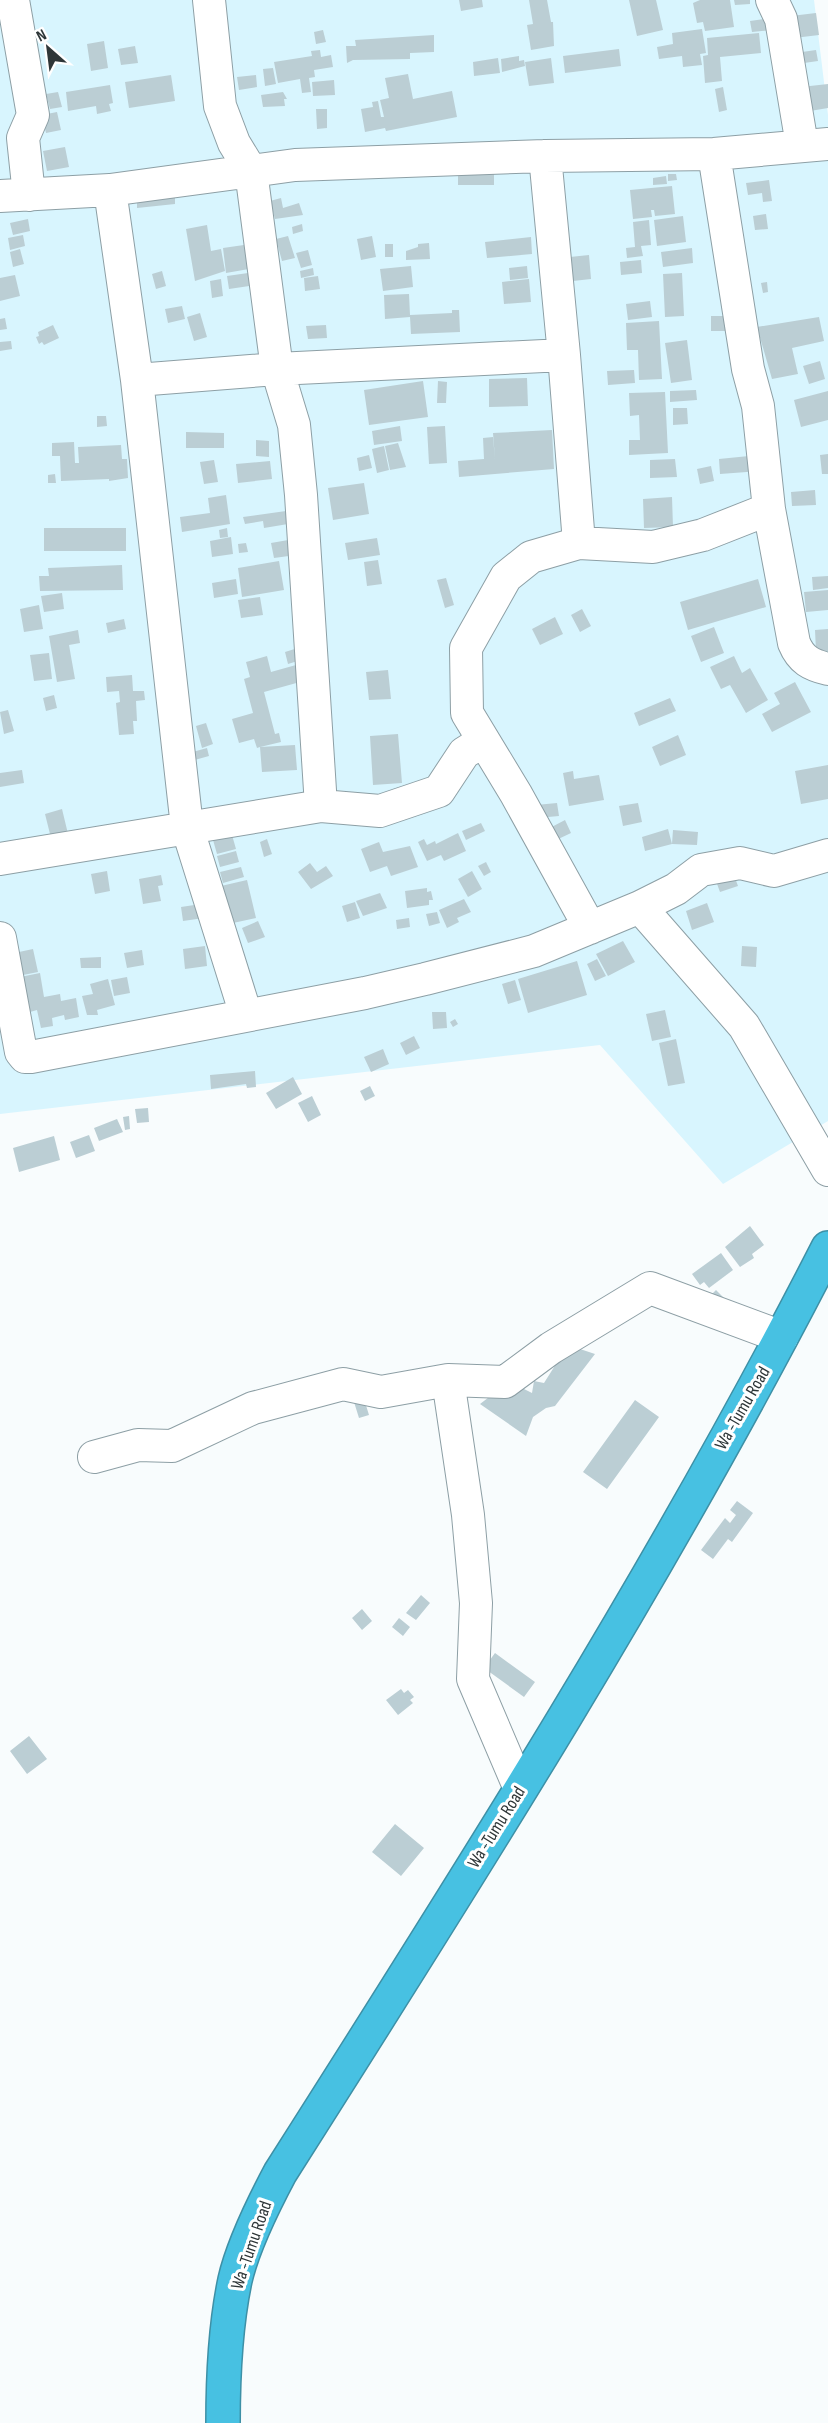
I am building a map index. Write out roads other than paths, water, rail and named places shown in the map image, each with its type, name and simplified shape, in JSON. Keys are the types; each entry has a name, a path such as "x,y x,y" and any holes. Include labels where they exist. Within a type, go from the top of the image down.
{"highway":[{"name":"Wa -Tumu Road","path":"223,2423 225,2344 236,2278 261,2208 279,2173 559,1728 782,1337 828,1248"}],"street":[{"path":"13,0 33,115 23,138 15,196 110,190 295,165 544,156 714,154 815,144 781,19 771,0"},
{"path":"209,0 220,106 234,143 251,171 277,369 294,424 302,495 321,806"},
{"path":"714,154 748,369 758,405 769,509 794,643 803,659 814,666 828,669"},
{"path":"544,156 564,355 579,543"},
{"path":"110,190 137,380 187,827 246,1015"},
{"path":"137,380 277,369 564,355"},
{"path":"590,928 516,794 467,712 466,648 506,577 531,557 579,543 653,547 704,535 769,509"},
{"path":"0,859 321,806 380,810 439,791 464,753 483,741"},
{"path":"0,938 25,1057 365,993 436,976 534,951 640,907 676,889 701,870 740,863 774,871 828,855"},
{"path":"640,907 744,1026 828,1170"},
{"path":"94,1457 138,1445 172,1446 253,1408 343,1384 381,1392 448,1380 505,1382 551,1348 650,1288 782,1337"},
{"path":"448,1380 468,1515 475,1592 476,1651 473,1679 520,1789"}]}
